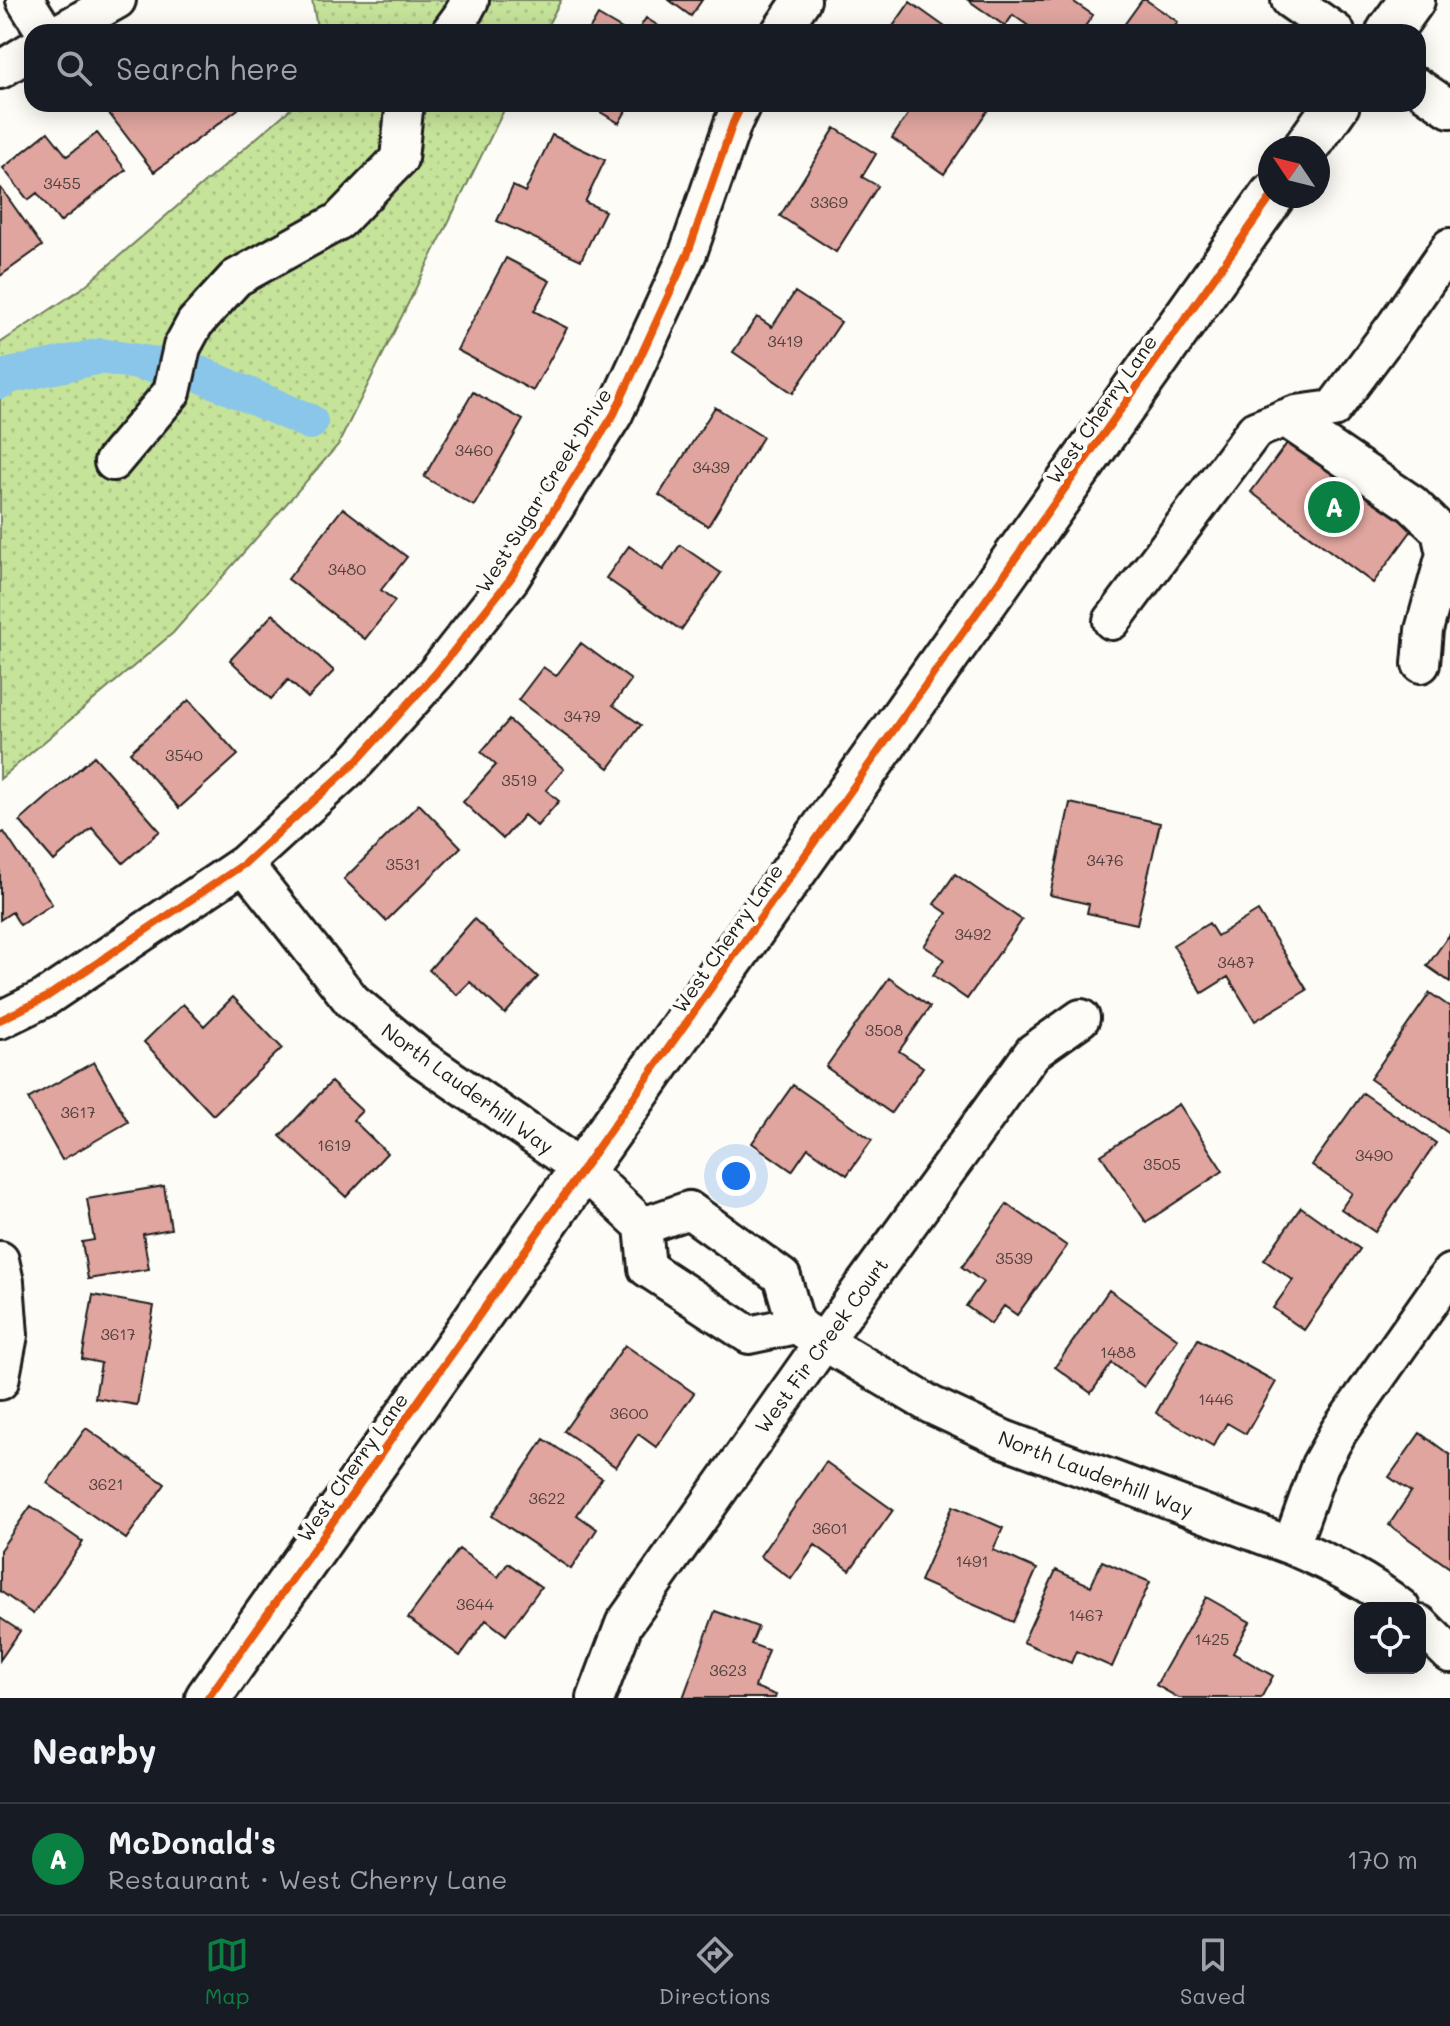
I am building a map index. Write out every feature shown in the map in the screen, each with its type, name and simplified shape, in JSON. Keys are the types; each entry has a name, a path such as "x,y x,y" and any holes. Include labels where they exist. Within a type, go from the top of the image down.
{"main road":[{"path":"1395,24 1412,0"},
{"path":"1314,136 1331,112"},
{"name":"West Cherry Lane","path":"208,1698 1264,208"}],"street":[{"path":"25,0 40,24"},
{"path":"74,24 117,0"},
{"path":"456,24 470,0"},
{"path":"786,24 802,0"},
{"path":"1290,0 1324,24"},
{"path":"0,70 24,55"},
{"path":"1426,92 1450,109"},
{"path":"113,462 172,392 182,347 195,323 236,278 339,221 399,159 404,112"},
{"name":"West Sugar Creek Drive","path":"0,1020 45,998 244,864 357,761 437,672 511,578 614,414 688,253 738,112"},
{"path":"1112,621 1255,430 1296,414 1333,409 1450,247"},
{"path":"1285,418 1412,504 1440,531 1445,554 1424,630 1421,664"},
{"name":"North Lauderhill Way","path":"244,864 352,1001 422,1059 583,1170 643,1226"},
{"name":"West Fir Creek Court","path":"596,1698 624,1624 810,1333 1033,1052 1081,1018"},
{"path":"689,1210 782,1277 810,1333 749,1335 647,1268 643,1226 689,1210"},
{"path":"0,1260 9,1335 0,1381"},
{"path":"1291,1546 1320,1465 1339,1431 1450,1273"},
{"name":"North Lauderhill Way","path":"810,1333 931,1405 1004,1439 1291,1546 1329,1562 1393,1602"},
{"path":"1426,1630 1450,1654"}],"green space":[{"path":"312,0 561,0 548,24 316,24"},
{"path":"287,112 503,112 338,445 173,633 0,779 0,343 81,289"}],"building":[{"path":"669,0 702,0 691,16"},
{"path":"968,0 1071,0 1093,15 1087,24 1026,24 1013,15 1006,24"},
{"path":"1142,0 1178,22 1177,24 1125,24"},
{"path":"910,2 941,24 895,24"},
{"path":"598,15 613,24 593,24"},
{"path":"108,112 234,112 154,172"},
{"path":"600,112 625,112 619,123"},
{"path":"910,112 987,112 944,174 892,138"},
{"path":"835,128 876,154 862,177 878,186 836,252 780,216"},
{"path":"48,132 67,156 97,133 126,170 60,222 37,193 28,200 3,168"},
{"path":"552,135 605,160 585,202 605,211 581,260 497,221 513,186 525,192"},
{"path":"0,189 42,246 0,276"},
{"path":"506,258 550,281 534,311 567,328 533,391 457,350"},
{"path":"795,292 841,322 793,393 733,352 757,317 772,327"},
{"path":"473,392 523,420 474,506 424,477"},
{"path":"715,407 763,437 708,526 659,495"},
{"path":"1296,431 1418,522 1373,583 1251,492"},
{"path":"343,508 407,557 381,590 395,601 365,639 288,579"},
{"path":"680,545 721,573 681,630 606,578 629,546 663,570"},
{"path":"273,614 334,671 308,698 288,680 271,699 230,660"},
{"path":"581,643 631,680 613,705 641,725 609,768 518,700 543,667 556,676"},
{"path":"189,700 238,755 179,808 130,752"},
{"path":"509,720 564,769 546,790 559,801 537,826 524,815 503,839 463,802 496,765 481,752"},
{"path":"94,756 160,831 123,863 92,828 54,861 20,821"},
{"path":"1070,803 1160,823 1137,924 1087,913 1089,904 1050,895"},
{"path":"419,804 461,847 386,921 344,879"},
{"path":"4,832 52,904 20,925 12,912 0,920 0,834"},
{"path":"955,874 1022,920 967,999 933,975 944,959 924,946 947,913 934,904"},
{"path":"1258,911 1307,990 1255,1021 1228,977 1202,993 1173,945 1209,923 1217,936"},
{"path":"474,919 538,977 505,1014 470,982 457,995 429,970"},
{"path":"1450,934 1450,982 1427,966"},
{"path":"889,978 930,1007 899,1051 923,1067 891,1113 826,1067"},
{"path":"1430,993 1450,1007 1450,1134 1370,1079"},
{"path":"233,997 282,1048 213,1115 144,1042 183,1004 204,1026"},
{"path":"94,1062 128,1122 62,1160 28,1099"},
{"path":"331,1082 362,1111 353,1120 387,1153 346,1197 280,1136"},
{"path":"793,1085 872,1140 847,1175 808,1148 792,1171 752,1143"},
{"path":"1363,1093 1436,1143 1375,1232 1341,1209 1352,1193 1312,1165"},
{"path":"1179,1104 1223,1171 1146,1222 1101,1155"},
{"path":"164,1186 171,1229 143,1234 149,1269 88,1279 82,1242 94,1240 87,1199"},
{"path":"1007,1204 1067,1246 1017,1315 1004,1306 991,1324 966,1306 983,1282 962,1267"},
{"path":"1301,1207 1360,1249 1304,1330 1273,1308 1293,1280 1264,1260"},
{"path":"1109,1290 1178,1339 1144,1387 1112,1363 1091,1393 1055,1367"},
{"path":"93,1295 154,1306 137,1405 95,1398 101,1363 82,1359"},
{"path":"1198,1339 1276,1382 1246,1434 1227,1423 1213,1446 1156,1413"},
{"path":"625,1345 694,1393 656,1447 638,1434 616,1467 564,1431"},
{"path":"86,1428 165,1484 126,1539 47,1483"},
{"path":"1420,1433 1450,1455 1450,1568 1389,1525 1411,1492 1389,1477"},
{"path":"544,1439 602,1478 577,1515 597,1529 571,1569 492,1516"},
{"path":"826,1462 893,1510 850,1570 815,1545 791,1579 760,1556"},
{"path":"31,1506 83,1542 33,1614 0,1591 0,1550"},
{"path":"953,1506 1003,1528 993,1550 1037,1569 1013,1622 920,1581"},
{"path":"459,1549 498,1577 508,1563 541,1587 506,1635 486,1620 460,1656 408,1618"},
{"path":"1102,1561 1150,1582 1112,1667 1076,1651 1071,1663 1023,1642 1056,1570 1091,1586"},
{"path":"1206,1597 1250,1622 1233,1653 1273,1676 1261,1698 1179,1698 1156,1685"},
{"path":"715,1611 758,1627 751,1644 768,1650 755,1687 776,1695 775,1698 683,1698"},
{"path":"0,1618 20,1631 0,1660"}],"waterway":[{"path":"0,381 9,376 101,356 193,371 310,422"}],"cycle path":[{"path":"0,1020 45,998 244,864 357,761 437,672 511,578 614,414 688,253 738,112"},
{"path":"208,1698 1263,208"}],"place":[{"name":"McDonald's","path":"1334,507"}]}
